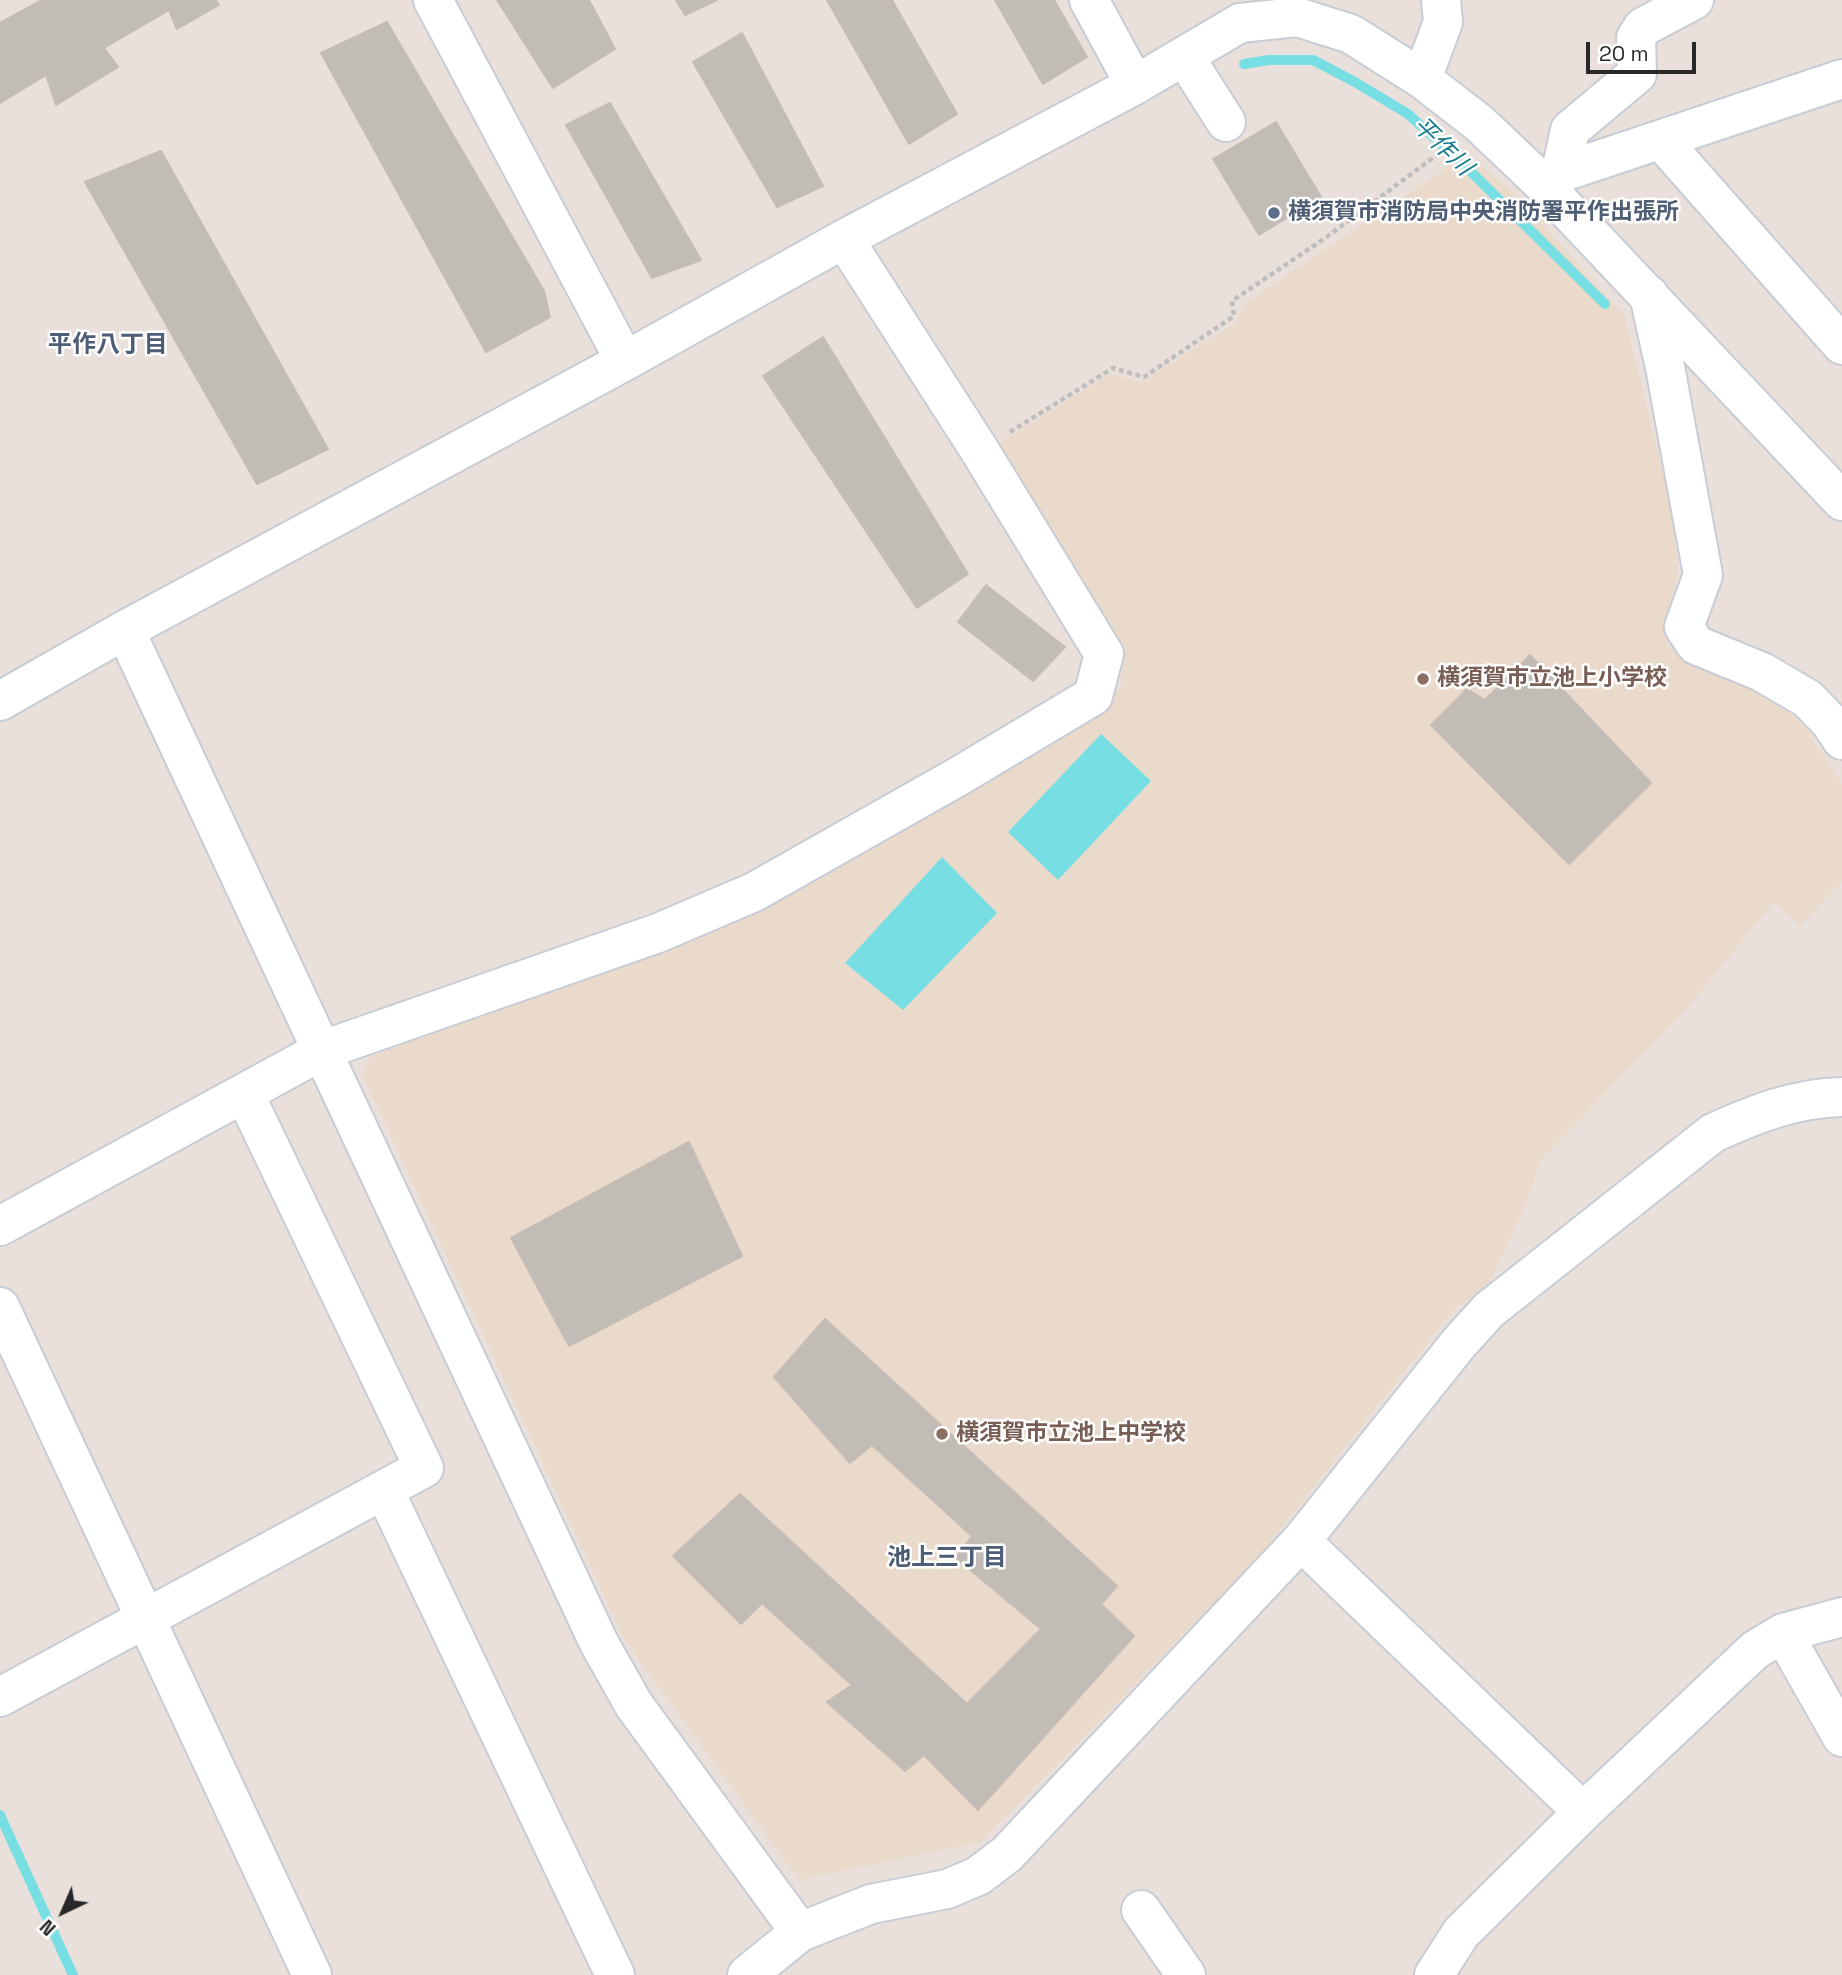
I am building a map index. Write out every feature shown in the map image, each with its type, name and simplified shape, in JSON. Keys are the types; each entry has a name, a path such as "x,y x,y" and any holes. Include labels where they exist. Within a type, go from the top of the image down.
{"street":[{"path":"433,0 625,361"},
{"path":"1088,0 1135,85"},
{"path":"1422,79 1443,22 1441,0"},
{"path":"1550,176 1570,130 1637,74 1636,38 1643,27 1694,0"},
{"path":"0,701 125,630 625,361 844,239 1135,85 1240,23 1297,17 1351,34 1422,79 1550,176 1648,294 1842,501"},
{"path":"1184,56 1226,122"},
{"path":"1550,176 1840,83"},
{"path":"1661,140 1842,345"},
{"path":"0,1226 323,1051 658,933 754,892 959,776 1093,696 1104,654 980,451 844,239"},
{"path":"1648,294 1666,372 1703,575 1684,627 1696,645 1762,672 1808,699 1830,722 1842,740"},
{"path":"125,630 599,1643 634,1705 800,1932"},
{"path":"0,1697 424,1468 244,1093"},
{"path":"747,1975 800,1932 871,1904 947,1889 978,1876 1007,1854 1301,1541 1459,1343 1489,1310 1713,1133 1755,1114 1797,1101 1842,1097"},
{"path":"0,1307 312,1975"},
{"path":"384,1490 614,1975"},
{"path":"1301,1541 1583,1812"},
{"path":"1434,1975 1461,1933 1583,1812 1755,1650 1783,1633 1842,1617"},
{"path":"1783,1633 1842,1737"},
{"path":"1141,1910 1186,1975"}],"path":[{"path":"980,451 1113,368 1144,377 1234,316 1232,301 1328,236 1479,123"}],"shaded area":[{"path":"1467,154 1506,185 1624,314 1672,511 1678,571 1667,645 1703,655 1710,674 1742,684 1800,720 1842,784 1842,882 1800,926 1774,902 1689,1006 1541,1160 1525,1207 1486,1289 1457,1306 1255,1561 981,1842 799,1880 625,1641 362,1074 370,1057 734,907 1121,689 1120,655 993,447 1109,374 1141,382 1235,323 1247,301"}],"water":[{"path":"1101,734 1151,781 1058,880 1008,832"},
{"path":"942,857 997,913 903,1010 845,963"}],"building":[{"path":"42,0 216,0 219,5 177,29 169,10 104,48 118,67 56,105 46,75 0,103 0,23"},
{"path":"497,0 589,0 615,49 553,88"},
{"path":"676,0 717,0 685,15"},
{"path":"827,0 892,0 957,114 909,144"},
{"path":"995,0 1054,0 1087,57 1043,84"},
{"path":"387,22 544,291 550,317 486,352 321,53"},
{"path":"742,33 823,186 777,207 693,62"},
{"path":"610,103 701,260 652,278 566,125"},
{"path":"1276,122 1321,197 1259,235 1213,159"},
{"path":"161,151 328,449 257,484 85,182"},
{"path":"823,337 968,574 917,608 763,376"},
{"path":"986,585 1065,647 1033,681 958,622"},
{"path":"1530,655 1651,783 1569,864 1431,725 1467,689 1485,700"},
{"path":"689,1142 742,1256 569,1346 511,1238"},
{"path":"825,1319 1117,1586 1101,1604 1134,1636 978,1810 924,1755 905,1771 827,1702 852,1685 762,1603 741,1624 673,1556 740,1494 967,1704 1041,1629 956,1558 972,1536 872,1445 850,1463 774,1377"}],"waterway":[{"name":"平作川","path":"1244,64 1269,60 1313,60 1408,114 1464,165 1605,304"},
{"path":"0,1815 73,1975"}],"place":[{"name":"横須賀市消防局中央消防署平作出張所","path":"1274,213"},
{"name":"横須賀市立池上小学校","path":"1423,679"},
{"name":"横須賀市立池上中学校","path":"942,1434"}],"district":[{"name":"平作八丁目","path":"108,345"},
{"name":"池上三丁目","path":"947,1558"}]}
